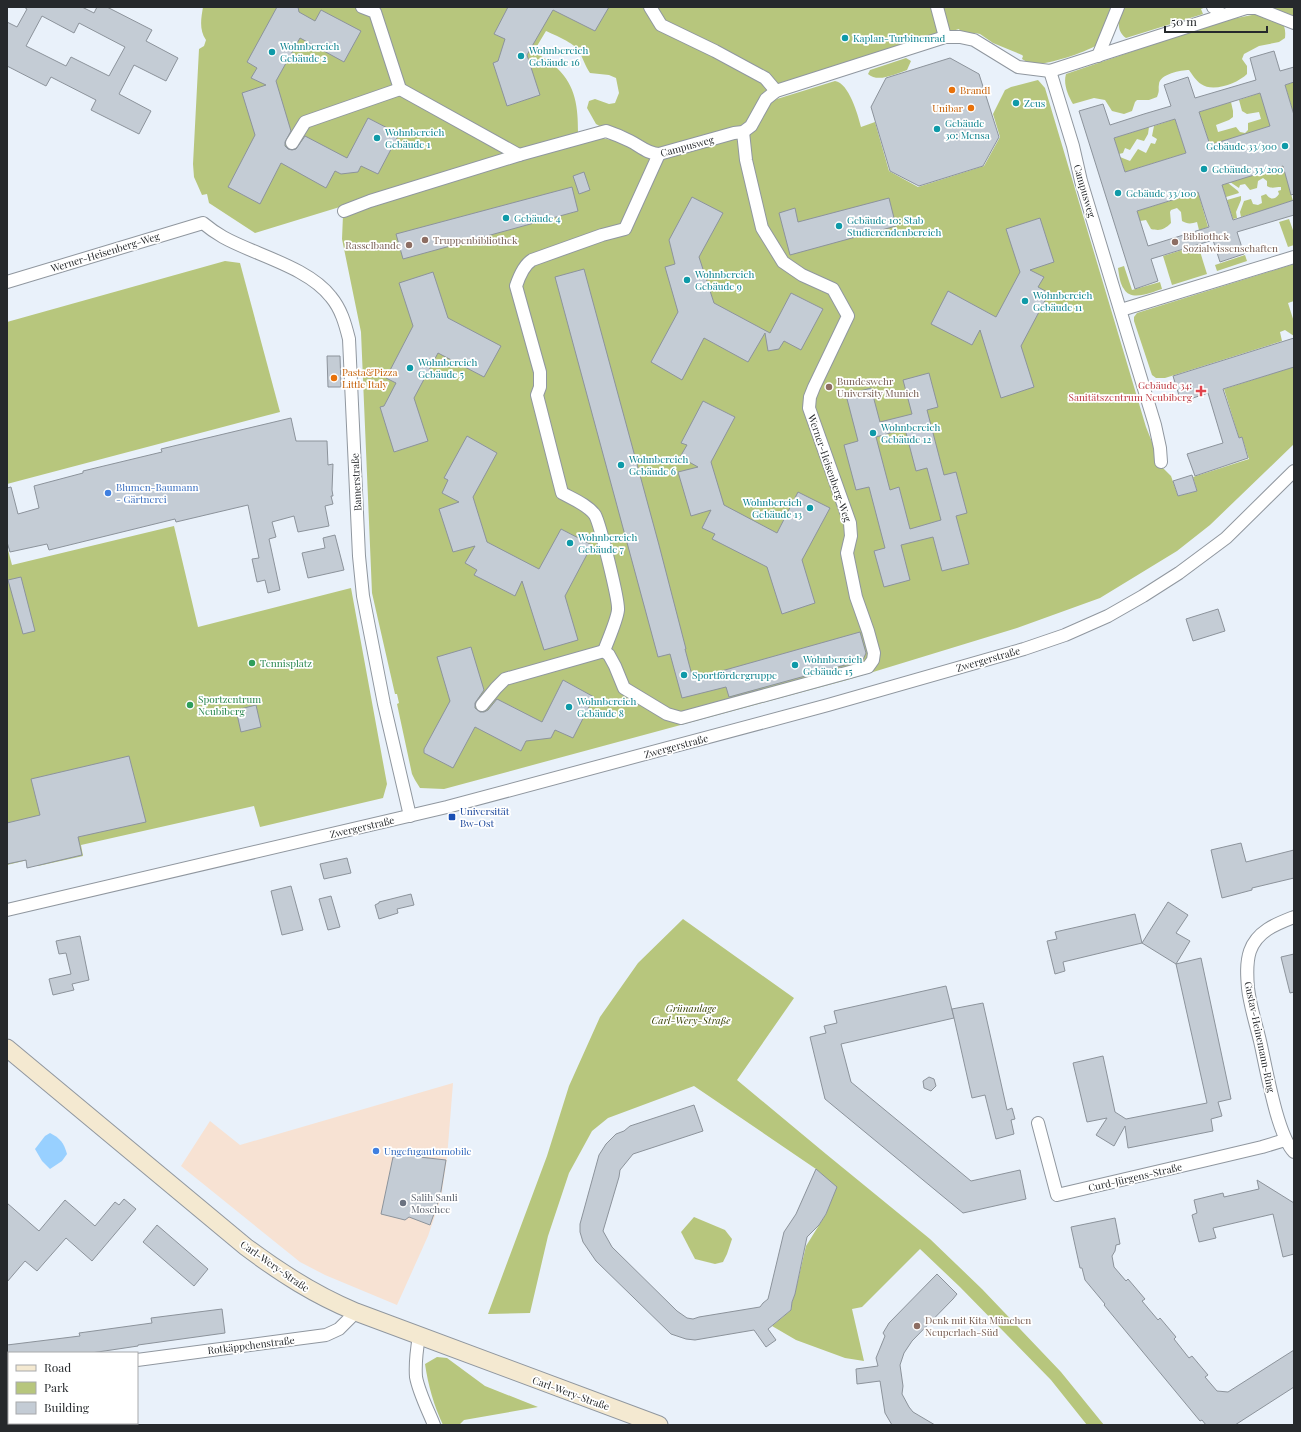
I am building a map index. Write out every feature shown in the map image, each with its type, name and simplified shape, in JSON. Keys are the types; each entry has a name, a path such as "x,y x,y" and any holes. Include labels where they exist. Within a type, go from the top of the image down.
{"main road":[{"name":"Carl-Wery-Straße","path":"7,1048 265,1262 310,1291 356,1312 659,1425"}],"street":[{"path":"362,7 375,12 400,89 519,155"},
{"path":"650,7 661,25 715,51 765,78 776,91"},
{"path":"937,7 945,37"},
{"path":"1098,56 1118,7"},
{"path":"744,132 751,126 766,99 776,91 945,37 960,37 974,40 1018,67 1050,71 1098,56 1216,11 1256,8 1294,23"},
{"name":"Campusweg","path":"1050,71 1073,146 1081,181 1155,425 1162,462"},
{"path":"292,143 305,122 400,89"},
{"name":"Campusweg","path":"344,211 370,201 519,155 606,131 618,135 653,154 659,154 727,135 744,132"},
{"name":"Werner-Heisenberg-Weg","path":"604,650 609,655 615,666 624,688 667,714 681,718 868,667 873,660 874,653 856,597 847,553 851,536 850,523 809,408 810,397 814,387 848,316 832,289 802,275 783,262 762,228 746,160 744,132"},
{"path":"484,166 495,157 497,152 492,140"},
{"path":"482,705 505,679 604,650 618,610 616,595 596,517 592,511 562,493 537,395 540,387 540,372 516,286 522,272 532,260 602,235 625,229 659,154"},
{"name":"Werner-Heisenberg-Weg","path":"7,282 203,223"},
{"name":"Bamerstraße","path":"203,223 222,237 293,268 319,285 331,296 345,321 349,339 359,556 363,596 384,704 410,816"},
{"path":"1121,310 1294,257"},
{"name":"Zwergerstraße","path":"7,910 410,816 828,705 1065,636 1108,616 1143,596 1179,572 1226,538 1294,471"},
{"name":"Gustav-Heinemann-Ring","path":"1294,917 1262,932 1250,950 1247,966 1248,989 1272,1097 1285,1140 1294,1152"},
{"name":"Curd-Jürgens-Straße","path":"1038,1123 1057,1195 1241,1152 1285,1140"},
{"name":"Rotkäppchenstraße","path":"138,1360 326,1335 339,1329 356,1312"},
{"path":"419,1336 416,1377 434,1425"}],"shaded area":[{"path":"453,1083 447,1158 441,1198 428,1236 397,1305 325,1275 300,1262 181,1166 210,1121 240,1145"}],"green space":[{"path":"203,7 1114,7 1097,45 1065,58 1047,63 1033,64 1022,59 1022,55 993,43 980,34 975,33 969,35 961,33 959,29 784,83 764,92 749,120 743,125 664,149 652,148 623,130 610,127 603,128 596,124 587,108 589,101 595,99 609,104 615,103 619,93 616,78 609,75 590,73 577,48 546,31 534,51 555,66 568,82 575,98 578,132 571,136 255,233 209,203 207,194 202,195 194,177 193,164 199,49 204,46 206,40 201,28"},
{"path":"1123,7 1206,7 1201,9 1203,14 1126,38 1119,28 1119,20"},
{"path":"1259,7 1294,7 1294,17"},
{"path":"1262,13 1283,23 1285,38 1279,42 1259,46 1244,54 1242,59 1247,66 1247,74 1238,81 1225,86 1212,88 1206,87 1197,81 1189,70 1176,72 1167,75 1160,81 1157,97 1149,100 1137,100 1132,111 1124,114 1112,111 1105,100 1094,98 1073,104 1069,97 1066,89 1066,74 1222,21"},
{"path":"906,58 911,61 907,70 882,78 872,77 868,74 870,70"},
{"name":"Bundeswehr University Munich","path":"1038,80 1045,88 1146,427 1162,467 1171,476 1178,496 1197,491 1193,477 1249,459 1242,437 1239,438 1224,389 1293,367 1294,358 1294,444 1210,525 1177,551 1100,598 1017,628 847,680 444,789 420,788 412,774 397,704 399,703 397,694 395,694 372,593 361,332 342,239 343,215 507,164 601,138 617,141 648,157 652,162 725,140 777,99 835,81 845,87 849,93 861,127 875,122 889,171 918,187 984,166 1000,137 993,114 1005,90"},
{"path":"1294,82 1294,115 1285,85"},
{"path":"1260,93 1271,126 1210,145 1199,112 1231,102 1233,117 1216,125 1218,132 1236,127 1240,132 1245,133 1248,130 1248,123 1261,119 1259,112 1247,114 1242,111 1239,100"},
{"path":"1175,119 1186,153 1125,172 1120,157 1130,161 1138,149 1146,153 1151,143 1155,144 1157,139 1152,136 1154,126"},
{"path":"1149,127 1148,134 1144,141 1137,139 1130,150 1125,148 1123,153 1119,154 1114,138"},
{"path":"1283,166 1293,201 1241,217 1240,212 1244,201 1251,199 1253,204 1258,205 1262,203 1261,196 1266,194 1271,198 1274,198 1279,194 1278,191 1281,190 1281,187 1272,188 1267,186 1267,181 1263,178 1258,181 1257,188 1250,190 1245,184 1240,185 1239,188 1230,182"},
{"path":"1228,183 1239,193 1226,197 1222,185"},
{"path":"1198,192 1208,227 1199,230 1197,222 1186,223 1182,221 1181,212 1177,208 1171,210 1170,212 1171,223 1162,229 1151,229 1146,220 1140,221 1137,211"},
{"path":"1241,196 1236,212 1237,218 1233,219 1227,200"},
{"path":"1289,219 1294,233 1294,245 1288,247 1279,222"},
{"path":"1198,245 1207,274 1172,285 1163,256"},
{"path":"1245,255 1247,261 1217,271 1215,265"},
{"path":"225,261 240,263 280,412 7,484 7,322"},
{"path":"1294,264 1294,301 1288,303 1294,322 1294,336 1285,330 1280,332 1282,341 1165,378 1156,378 1152,375 1134,321 1134,317 1137,313"},
{"path":"1124,266 1132,290 1160,282 1162,289 1136,296 1127,293 1122,285 1118,268"},
{"name":"Sportzentrum Neubiberg","path":"174,526 198,627 351,588 387,784 383,798 260,827 254,806 81,845 83,856 38,866 36,858 7,865 7,546 12,565"},
{"name":"Grünanlage Carl-Wery-Straße","path":"683,919 794,998 737,1080 930,1239 982,1289 1061,1372 1104,1425 1087,1425 1051,1380 960,1287 920,1249 862,1307 852,1309 864,1361 845,1358 796,1340 772,1326 791,1310 806,1246 826,1214 836,1187 816,1169 694,1086 608,1118 592,1131 569,1173 548,1236 530,1313 488,1314 547,1156 569,1086 600,1017 638,963"},
{"path":"694,1217 725,1230 732,1239 723,1262 715,1264 695,1259 681,1232"},
{"path":"437,1357 447,1358 485,1386 538,1407 464,1420 459,1425 443,1425 432,1395 425,1364"}],"water":[{"path":"50,1133 61,1141 67,1154 62,1161 50,1169 42,1161 35,1149 45,1136"}],"building":[{"path":"24,7 82,7 94,13 97,7 107,7 152,30 146,41 178,58 166,81 134,65 119,94 151,111 139,134 91,110 96,100 51,77 46,86 7,66 7,22 17,27 27,9","holes":["42,16 74,33 79,23 125,47 109,76 71,57 66,66 26,46"]},
{"name":"Wohnbereich Gebäude 1","path":"277,7 298,7 299,12 315,21 321,10 361,31 344,62 300,38 276,81 291,131 285,142 285,146 288,149 296,149 305,136 347,158 368,118 399,134 378,174 361,166 358,172 341,174 335,171 326,188 281,163 260,204 228,187 255,135 242,93 266,85 251,78 257,68 247,62"},
{"name":"Wohnbereich Gebäude 16","path":"508,7 609,7 595,31 553,10 527,55 540,95 507,106 493,63 498,61 505,39 494,34"},
{"path":"1274,51 1280,71 1294,67 1294,82 1285,85 1294,115 1294,194 1291,195 1283,166 1222,185 1233,220 1294,200 1294,215 1237,232 1244,254 1220,262 1213,240 1151,259 1158,281 1135,289 1079,111 1103,104 1110,125 1171,106 1164,85 1188,77 1195,98 1256,80 1250,58","holes":["1260,93 1270,126 1210,145 1199,112","1175,119 1186,153 1125,172 1114,138","1198,192 1209,227 1148,246 1137,211"]},
{"name":"Gebäude 30: Mensa","path":"950,58 979,74 999,137 983,166 919,186 890,171 871,107 886,78"},
{"path":"584,172 590,190 579,194 573,176"},
{"name":"Gebäude 4","path":"572,187 578,211 403,259 396,234"},
{"name":"Wohnbereich Gebäude 9","path":"692,197 723,213 699,257 714,303 770,333 791,293 823,309 801,350 784,341 779,349 768,351 765,333 748,362 704,338 682,380 651,362 678,312 665,267 675,264 669,240"},
{"name":"Gebäude 10: Stab Studierendenbereich","path":"889,198 896,226 790,255 779,213 795,208 798,222"},
{"name":"Wohnbereich Gebäude 11","path":"1040,218 1054,262 1030,270 1044,277 1038,287 1049,293 1021,346 1034,387 1001,398 980,330 972,345 931,324 948,291 996,317 1020,272 1006,229"},
{"name":"Wohnbereich Gebäude 6","path":"584,269 659,545 693,679 860,632 866,653 863,660 729,697 726,687 682,698 670,654 658,657 555,277"},
{"name":"Wohnbereich Gebäude 5","path":"433,272 448,318 501,346 484,377 438,353 414,398 428,441 394,452 380,407 384,406 396,383 386,378 413,326 399,283"},
{"name":"Gebäude 34: Sanitätszentrum Neubiberg","path":"1294,338 1294,367 1223,389 1239,438 1242,437 1248,458 1195,476 1187,454 1223,443 1208,393 1181,402 1173,376"},
{"path":"327,356 340,356 341,387 328,387"},
{"path":"929,373 938,407 927,410 944,475 956,472 967,513 956,516 969,564 942,571 933,537 901,545 910,580 884,587 874,551 885,548 869,487 856,490 844,445 858,441 846,395 871,388 880,422 912,414 903,380","holes":["905,429 916,471 927,468 941,520 910,529 899,487 890,490 876,437"]},
{"name":"Wohnbereich Gebäude 13","path":"703,401 735,417 711,462 724,505 777,533 798,492 830,508 802,560 815,603 782,614 767,567 712,539 715,534 702,528 711,510 691,516 678,472 698,467 680,457 687,445 681,443"},
{"path":"291,418 296,441 327,441 328,465 333,464 333,496 331,496 333,504 325,506 329,526 298,532 294,516 272,522 276,537 269,539 280,590 268,593 265,580 257,582 252,559 259,558 248,505 176,522 175,519 49,550 47,544 10,552 7,542 7,488 11,487 18,514 39,508 34,486 83,473 83,471 162,452 161,449"},
{"name":"Wohnbereich Gebäude 7","path":"467,436 497,453 473,497 487,542 539,569 561,529 592,545 565,596 578,640 544,650 522,581 515,596 474,575 477,570 465,563 475,546 453,552 439,509 459,502 442,493 448,480 444,478"},
{"path":"1192,475 1197,491 1178,496 1173,481"},
{"path":"335,535 344,570 308,578 302,553 325,548 323,538"},
{"path":"21,577 35,631 23,634 8,580"},
{"path":"1218,609 1225,631 1193,641 1186,619"},
{"name":"Wohnbereich Gebäude 8","path":"471,647 484,690 475,703 475,708 480,712 488,710 497,699 542,722 563,680 594,697 573,738 555,730 551,738 526,741 521,751 475,727 453,768 424,753 424,749 450,701 437,657"},
{"path":"256,705 261,727 241,732 236,710"},
{"path":"129,756 146,822 78,837 82,855 27,868 26,860 7,864 7,823 40,815 31,779"},
{"path":"1241,843 1246,862 1294,850 1294,878 1252,888 1252,890 1222,898 1211,850"},
{"path":"347,858 351,873 324,879 320,864"},
{"path":"291,886 303,930 282,935 271,891"},
{"path":"411,894 414,905 397,909 398,913 379,919 375,905 379,902"},
{"path":"331,896 340,927 328,930 319,899"},
{"path":"1168,902 1188,915 1176,933 1190,941 1176,964 1142,943"},
{"path":"1135,914 1142,943 1063,962 1065,971 1055,974 1047,941 1057,939 1055,932"},
{"path":"80,936 89,980 72,984 74,990 53,995 49,979 71,974 66,953 59,954 56,941"},
{"path":"1294,954 1294,992 1290,993 1281,957"},
{"path":"1201,958 1231,1099 1218,1102 1222,1116 1211,1119 1213,1131 1128,1148 1125,1126 1114,1146 1096,1135 1107,1118 1087,1122 1073,1063 1103,1056 1115,1112 1126,1119 1207,1103 1176,964"},
{"path":"946,986 954,1018 841,1044 851,1082 971,1181 1020,1170 1026,1199 963,1213 825,1099 810,1037 826,1033 824,1026 837,1023 834,1011"},
{"path":"983,1003 1007,1110 1012,1108 1015,1119 1011,1120 1014,1134 996,1139 985,1095 972,1098 952,1009"},
{"path":"929,1077 934,1079 936,1086 931,1091 924,1088 923,1081"},
{"path":"694,1105 703,1131 633,1154 620,1170 603,1231 612,1247 677,1311 687,1318 693,1319 760,1307 768,1299 784,1232 796,1214 816,1169 837,1187 826,1214 819,1225 807,1237 791,1310 768,1329 776,1340 766,1347 754,1330 695,1340 686,1339 671,1334 596,1261 583,1242 580,1232 580,1224 599,1155 606,1144 616,1134 624,1131 630,1126"},
{"path":"402,1155 446,1160 440,1197 430,1225 409,1217 405,1220 381,1214 393,1157"},
{"path":"1257,1180 1294,1203 1294,1254 1283,1257 1273,1214 1213,1228 1216,1238 1199,1242 1192,1215 1197,1213 1194,1200 1223,1193 1224,1197 1259,1189"},
{"path":"124,1199 136,1209 92,1261 66,1238 37,1271 25,1261 7,1282 7,1203 39,1231 65,1200 95,1226 115,1202 119,1205"},
{"path":"1115,1218 1120,1244 1116,1245 1112,1256 1114,1267 1126,1281 1128,1279 1145,1299 1142,1301 1158,1320 1160,1318 1176,1337 1174,1339 1189,1358 1192,1356 1208,1375 1205,1377 1217,1391 1228,1392 1294,1350 1294,1387 1235,1425 1206,1425 1202,1420 1200,1421 1085,1280 1082,1268 1080,1268 1071,1227"},
{"path":"157,1225 208,1269 194,1286 143,1242"},
{"path":"937,1274 957,1294 912,1341 904,1353 900,1365 903,1386 902,1394 909,1407 913,1412 935,1425 892,1425 885,1413 880,1381 857,1384 856,1369 878,1366 876,1358 885,1336 883,1333 889,1323"},
{"path":"222,1309 225,1333 98,1352 7,1353 7,1345 80,1336 79,1333 152,1323 151,1318"}],"place":[{"name":"Kaplan-Turbinenrad","path":"845,38"},
{"name":"Wohnbereich Gebäude 2","path":"272,52"},
{"name":"Wohnbereich Gebäude 16","path":"521,56"},
{"name":"Brandl","path":"952,90"},
{"name":"Zeus","path":"1016,103"},
{"name":"Unibar","path":"971,108"},
{"name":"Gebäude 30: Mensa","path":"937,129"},
{"name":"Wohnbereich Gebäude 1","path":"377,138"},
{"name":"Gebäude 33/300","path":"1285,146"},
{"name":"Gebäude 33/200","path":"1204,169"},
{"name":"Gebäude 33/100","path":"1118,193"},
{"name":"Gebäude 4","path":"506,218"},
{"name":"Gebäude 10: Stab Studierendenbereich","path":"839,226"},
{"name":"Truppenbibliothek","path":"425,240"},
{"name":"Bibliothek Sozialwissenschaften","path":"1175,242"},
{"name":"Rasselbande","path":"409,245"},
{"name":"Wohnbereich Gebäude 9","path":"687,280"},
{"name":"Wohnbereich Gebäude 11","path":"1025,301"},
{"name":"Wohnbereich Gebäude 5","path":"410,368"},
{"name":"Pasta&Pizza Little Italy","path":"334,378"},
{"name":"Bundeswehr University Munich","path":"829,387"},
{"name":"Gebäude 34: Sanitätszentrum Neubiberg","path":"1201,391"},
{"name":"Wohnbereich Gebäude 12","path":"873,433"},
{"name":"Wohnbereich Gebäude 6","path":"621,465"},
{"name":"Blumen-Baumann - Gärtnerei","path":"108,493"},
{"name":"Wohnbereich Gebäude 13","path":"810,508"},
{"name":"Wohnbereich Gebäude 7","path":"570,543"},
{"name":"Tennisplatz","path":"252,663"},
{"name":"Wohnbereich Gebäude 15","path":"795,665"},
{"name":"Sportfördergruppe","path":"684,675"},
{"name":"Sportzentrum Neubiberg","path":"190,705"},
{"name":"Wohnbereich Gebäude 8","path":"569,707"},
{"name":"Universität Bw-Ost","path":"452,817"},
{"name":"Ungefugautomobile","path":"376,1151"},
{"name":"Salih Sanli Moschee","path":"403,1203"},
{"name":"Denk mit Kita München Neuperlach-Süd","path":"917,1326"}]}
